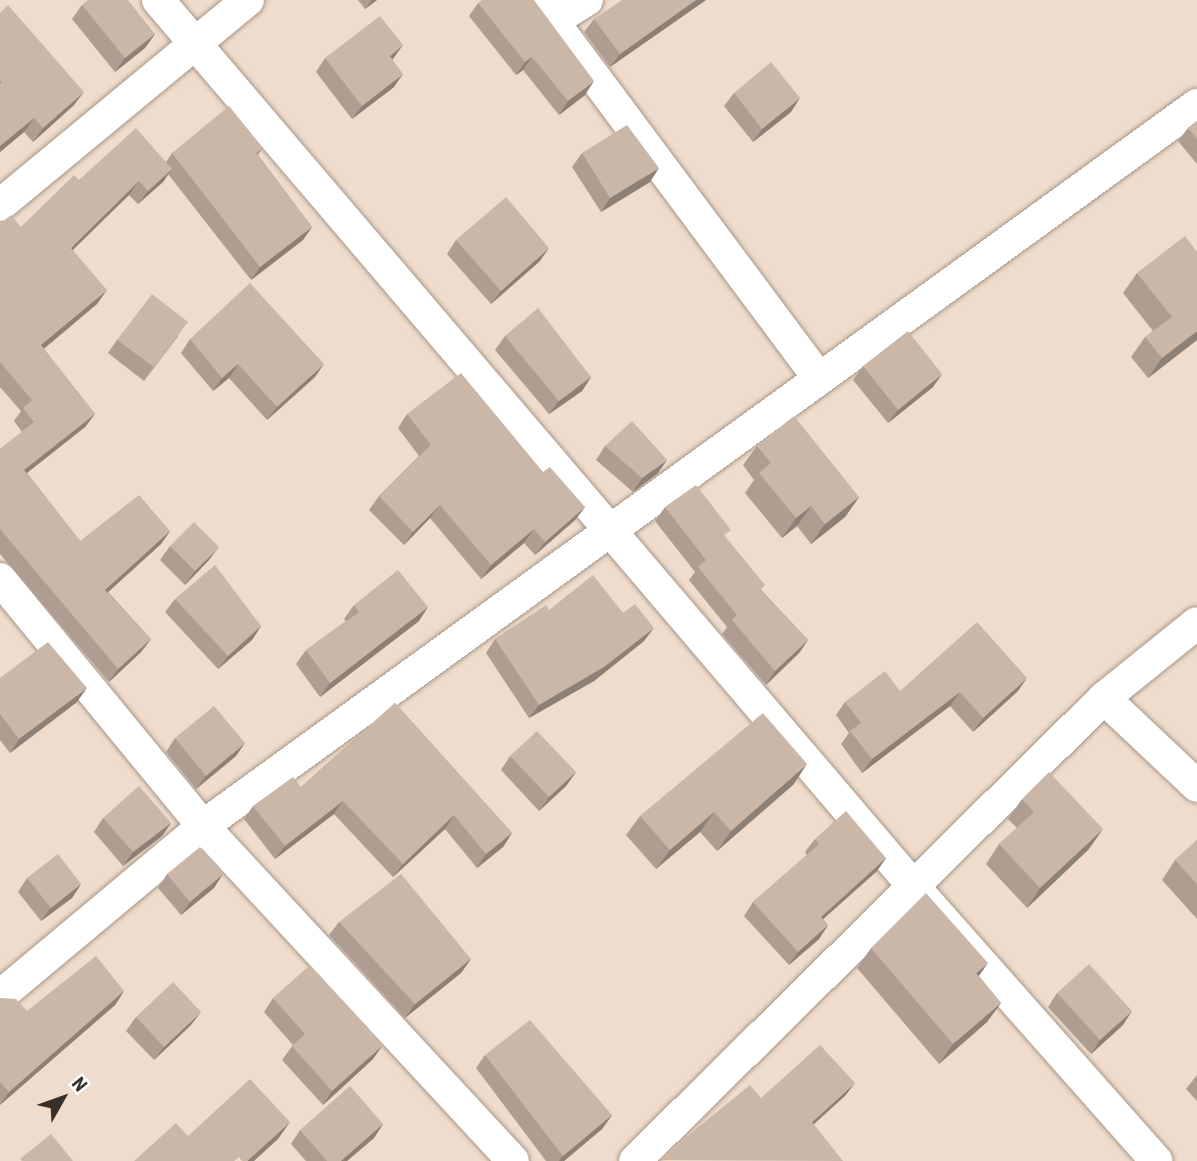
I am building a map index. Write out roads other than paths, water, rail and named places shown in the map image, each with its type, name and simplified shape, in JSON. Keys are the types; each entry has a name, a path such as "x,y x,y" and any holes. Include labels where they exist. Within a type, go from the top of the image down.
{"street":[{"path":"158,0 914,887 1156,1161"},
{"path":"0,205 248,0"},
{"path":"587,0 545,10 817,375"},
{"path":"0,996 203,826 608,526 1197,105"},
{"path":"1,582 203,826 513,1161"},
{"path":"635,1161 1104,698 1197,623"},
{"path":"1104,698 1197,786"}]}
